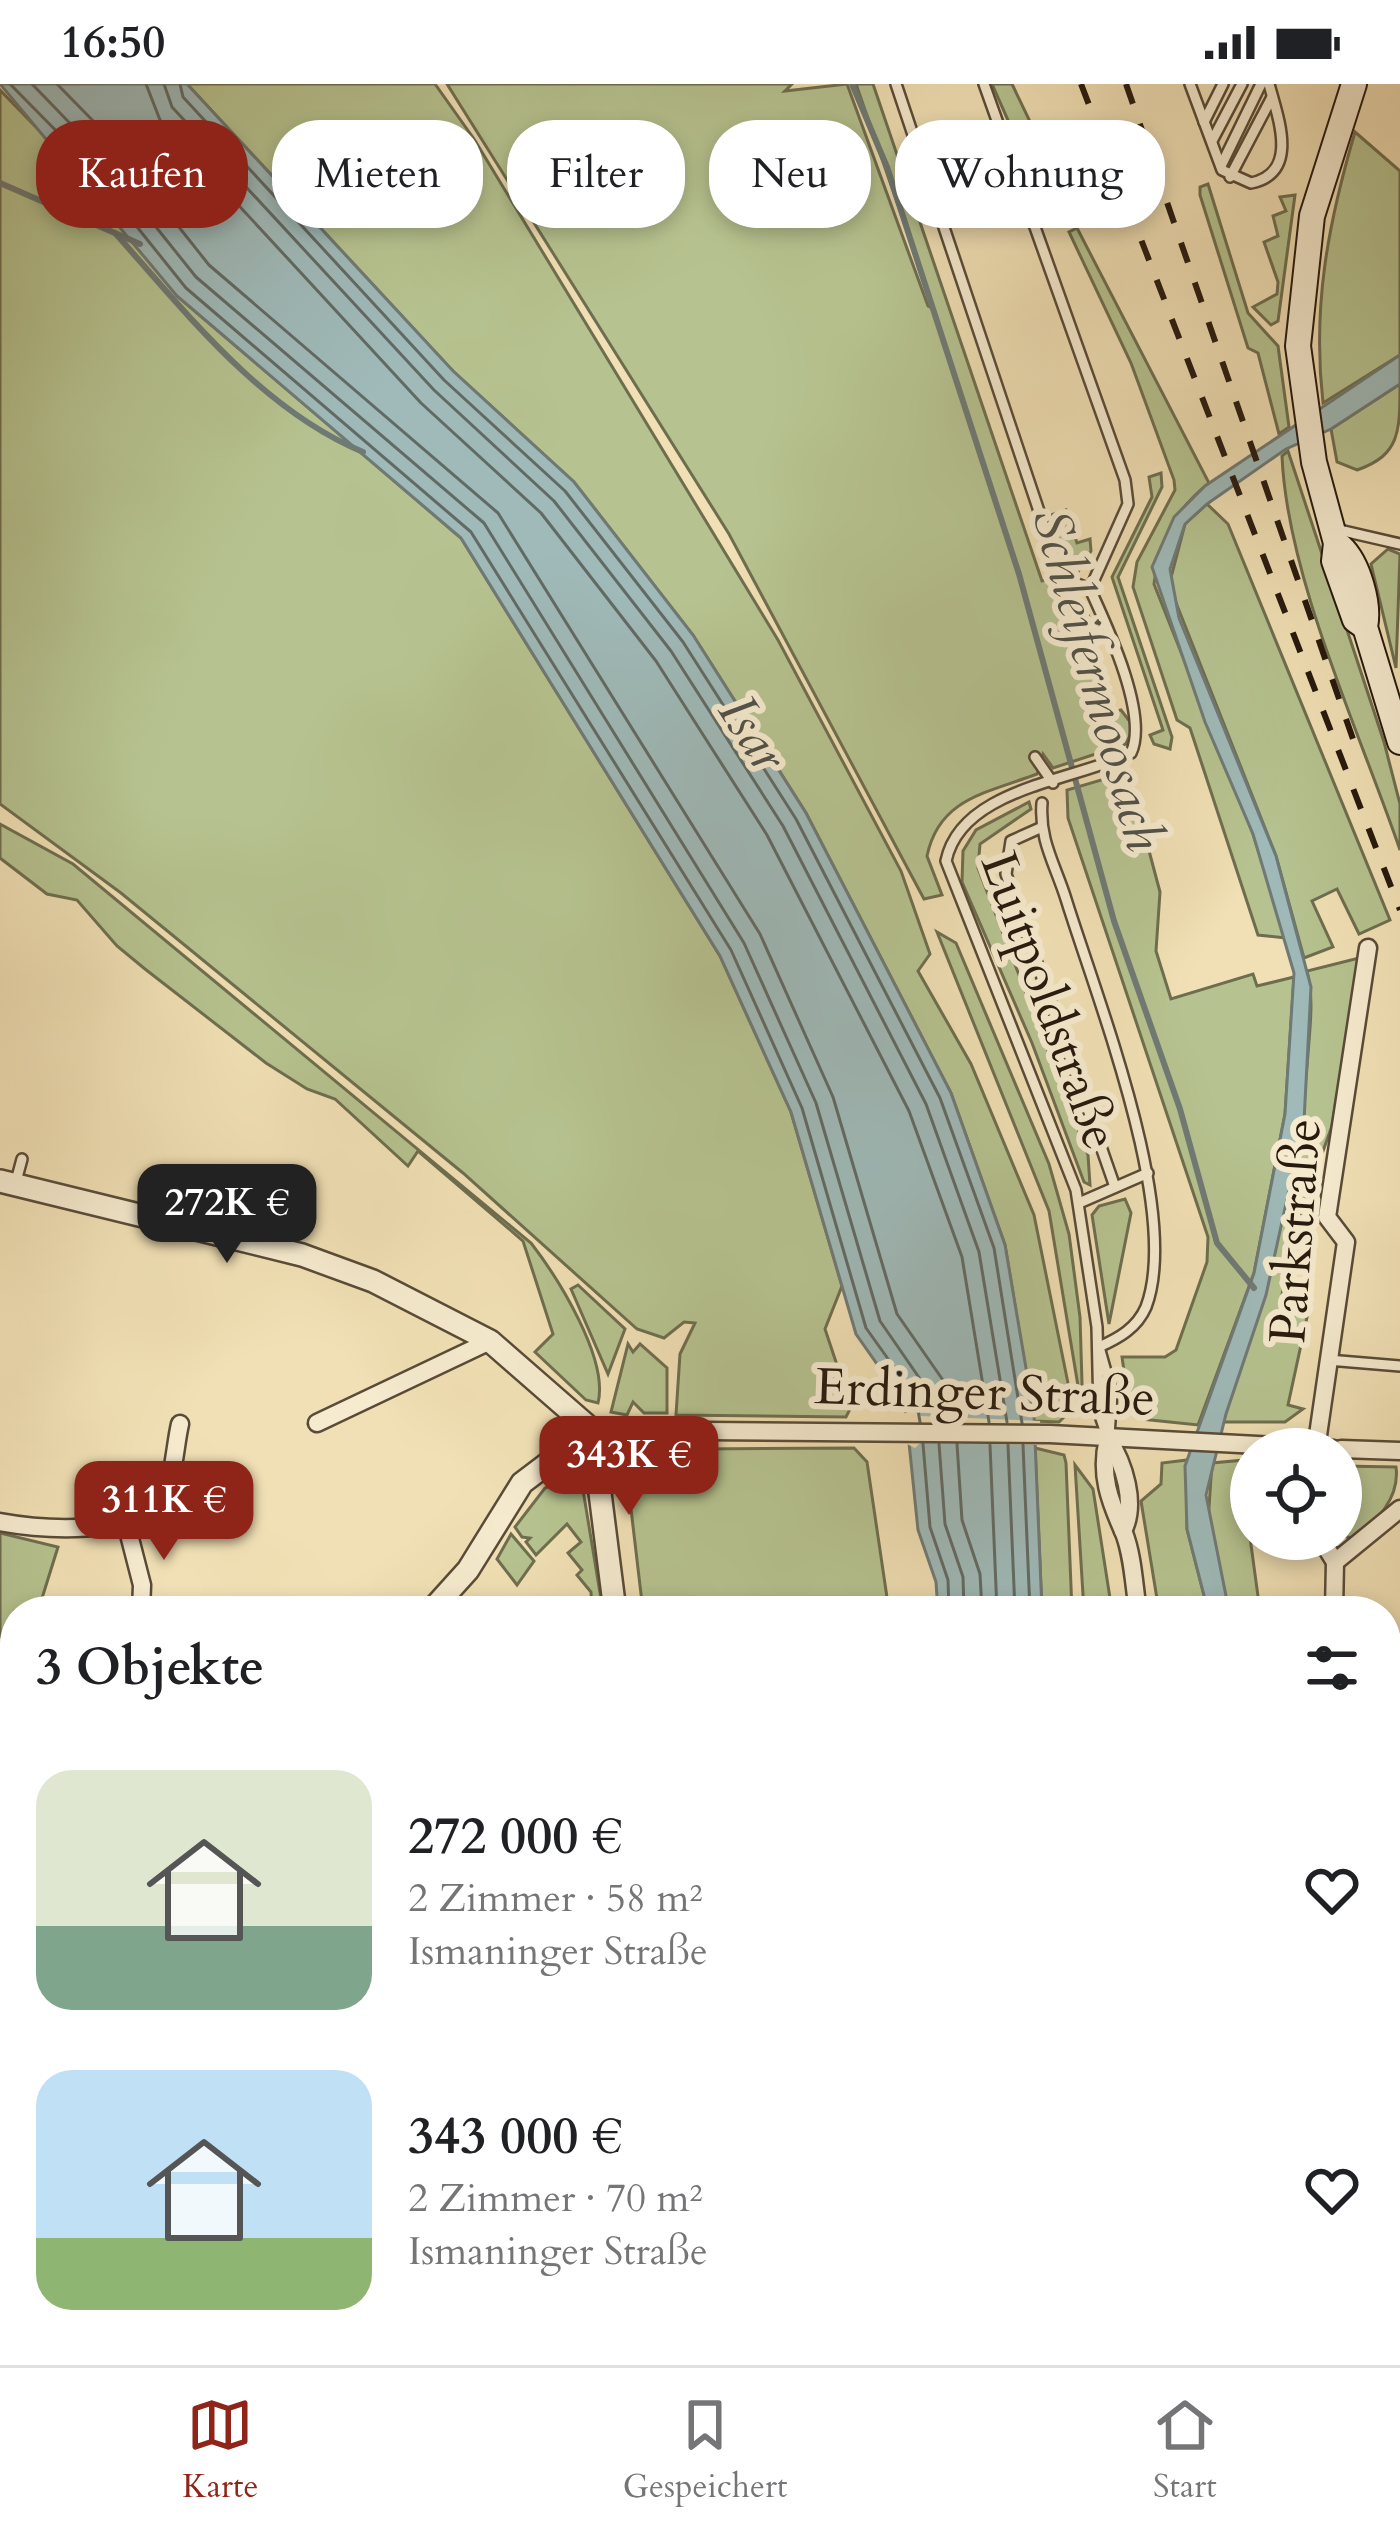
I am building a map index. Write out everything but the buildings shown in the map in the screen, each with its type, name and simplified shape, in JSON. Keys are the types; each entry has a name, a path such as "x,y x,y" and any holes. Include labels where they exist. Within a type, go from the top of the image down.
{"main road":[{"path":"1354,90 1318,194 1303,272 1302,395 1334,536 1334,561 1354,620 1365,627 1400,742"}],"street":[{"name":"Parkstraße","path":"1319,1428 1346,1242 1327,1217 1368,948"},
{"path":"7,1183 339,1267 490,1341 592,1430 613,1596"},
{"path":"316,1424 490,1341"},
{"path":"0,1522 62,1531 125,1519 164,1496 180,1424"},
{"path":"445,1596 468,1570 522,1484 592,1430"},
{"name":"Erdinger Straße","path":"592,1430 1050,1434 1230,1443"},
{"name":"Luitpoldstraße","path":"1108,1439 1104,1470 1113,1519 1123,1531 1135,1596"},
{"name":"Erdinger Straße","path":"1362,1449 1400,1450"},
{"path":"1334,1596 1335,1562 1400,1510"},
{"path":"125,1519 142,1596"}],"lane":[{"path":"896,84 1058,565 1070,581 1090,589"},
{"path":"984,84 1125,480 1128,504 1090,589 1135,715 1137,740 1131,753 1145,764"},
{"path":"1190,84 1221,166 1230,177 1251,183 1274,172 1283,142 1265,84"},
{"path":"1196,101 1204,84"},
{"path":"1204,122 1222,84"},
{"path":"1212,141 1242,84"},
{"path":"1221,166 1265,84"},
{"path":"1230,177 1273,102"},
{"path":"1334,536 1400,544"},
{"name":"Luitpoldstraße","path":"1108,1439 1096,1389 1099,1347 1079,1203 1050,1115 946,861 967,820 1131,753"},
{"path":"1035,757 1057,782"},
{"path":"1042,803 1040,828 1148,1173 1152,1239 1147,1304 1128,1331 1099,1347"},
{"path":"1040,828 1011,842 1006,874 1115,1187"},
{"path":"7,1183 22,1159"},
{"path":"1079,1203 1148,1173"},
{"path":"1327,1360 1400,1366"}],"green space":[{"path":"187,84 435,84 461,120 272,120 272,176 248,150 248,120 220,120"},
{"path":"447,84 792,84 785,91 847,84 860,120 709,120 709,228 871,228 871,150 895,216 895,228 900,228 928,306 934,309 906,228 922,228 1042,581 1057,577 1069,606 1087,612 1094,630 1083,635 1109,713 1121,710 1134,727 1126,744 1053,768 1043,754 1037,774 983,793 954,810 942,821 927,856 942,895 924,899 729,534 537,228 685,228 685,120 507,120 507,180 483,141 483,120 470,120"},
{"path":"856,84 873,84 895,149 895,196"},
{"path":"992,84 1012,84 1029,120 1008,120"},
{"path":"0,90 36,127 36,228 122,228 177,296 461,538 720,956 791,1112 842,1286 825,1329 851,1407 846,1417 676,1415 680,1354 695,1323 684,1322 664,1338 637,1329 463,1173 121,893 0,804"},
{"path":"1355,132 1400,171 1400,355 1323,403 1321,299 1337,200"},
{"path":"483,154 507,193 507,228 528,228 778,640 901,871 930,954 918,971 971,1064 1034,1215 1073,1408 1059,1422 1034,1421 1005,1245 951,1093 806,813 693,635 574,482 453,371 320,228 483,228"},
{"path":"1208,184 1248,313 1278,346 1289,427 1279,434 1258,353 1248,348 1200,195 1200,187"},
{"path":"1295,195 1278,321 1271,325 1253,307 1277,294 1278,282 1264,242 1278,236 1273,216 1286,211 1280,197"},
{"path":"1077,228 1209,483 1170,528 1154,584 1253,834 1286,938 1258,935 1190,728 1177,720 1133,587 1137,562 1175,490 1174,480 1131,363 1069,232"},
{"path":"1400,384 1398,428 1390,449 1357,470 1337,462 1331,429"},
{"path":"1288,451 1384,742 1400,804 1400,850 1311,603 1287,503 1282,456"},
{"path":"1161,473 1162,487 1118,577 1172,737 1170,749 1154,744 1150,735 1163,730 1112,577 1152,497 1149,477"},
{"path":"1207,504 1228,524 1390,920 1359,934 1337,889 1312,901 1333,947 1304,958 1276,856 1169,585 1185,524"},
{"path":"1066,510 1077,543 1090,539 1091,551 1076,575 1068,572 1051,515"},
{"path":"1388,549 1400,554 1396,668 1371,564"},
{"path":"1128,772 1160,892 1156,951 1171,999 1253,974 1257,986 1294,977 1285,1114 1254,1273 1198,1425 1141,1419 1129,1405 1122,1357 1165,1357 1176,1350 1207,1262 1208,1237 1068,818 1067,790"},
{"path":"1029,802 1031,809 980,844 978,868 1088,1155 1090,1185 1084,1182 1032,1043 962,882 963,851 976,830"},
{"path":"0,824 73,864 531,1243 567,1297 589,1342 596,1364 598,1403 586,1400 535,1352 553,1334 523,1241 418,1151 408,1166 335,1099 307,1089 266,1063 117,946 77,900 47,894 0,858"},
{"path":"937,932 956,943 1049,1164 1069,1234 1080,1317 1083,1416 1049,1211"},
{"path":"1359,958 1332,1126 1297,1223 1280,1304 1309,1308 1288,1405 1303,1409 1285,1422 1223,1422 1264,1286 1296,1148 1310,1022 1307,971"},
{"path":"1125,1199 1131,1213 1109,1324 1092,1215 1099,1206"},
{"path":"578,1285 625,1329 608,1374 571,1289"},
{"path":"628,1344 633,1352 640,1344 667,1368 667,1413 644,1413 633,1402 627,1415 611,1412"},
{"path":"854,1448 867,1462 887,1596 641,1596 625,1458 690,1457 701,1449"},
{"path":"1035,1448 1064,1455 1066,1463 1071,1596 1041,1596"},
{"path":"1187,1460 1187,1529 1204,1596 1157,1596 1141,1501 1161,1484 1162,1463"},
{"path":"1230,1461 1230,1560 1253,1560 1258,1596 1225,1596 1208,1522 1212,1463"},
{"path":"1075,1465 1093,1489 1110,1596 1083,1596"},
{"path":"1362,1466 1396,1467 1394,1489 1362,1531"},
{"path":"566,1481 583,1490 601,1596 591,1596 577,1575 582,1570 568,1553 581,1542 567,1524 536,1555 526,1542 530,1538 522,1537 515,1527 545,1488"},
{"path":"0,1533 58,1547 43,1596 0,1596"},
{"path":"511,1534 534,1561 517,1585 497,1559"}],"water":[{"path":"0,84 187,84 220,120 36,120 36,127"},
{"name":"Isar","path":"248,150 272,176 272,228 320,228 453,371 574,482 693,635 806,813 951,1093 1005,1245 1034,1415 1041,1596 937,1596 918,1530 905,1404 856,1334 791,1112 720,956 461,538 177,296 120,228 248,228"},
{"path":"1400,355 1400,384 1331,429 1286,449 1185,524 1170,569 1179,618 1276,856 1311,987 1304,1121 1266,1295 1226,1414 1206,1495 1226,1596 1204,1596 1187,1529 1185,1466 1254,1273 1285,1114 1294,973 1253,834 1205,722 1152,567 1174,517 1205,486"}],"pier":[{"path":"912,1410 921,1416 1040,1421 1041,1445 920,1443 915,1448 905,1443 901,1415"}],"waterway":[{"name":"Schleifermoosach","path":"852,84 887,167 1019,574 1114,921 1180,1109 1217,1243 1254,1288"},
{"path":"0,183 140,244"},
{"path":"116,234 259,386 326,434 363,452"}],"railway":[{"path":"1081,84 1400,910"},
{"path":"1126,84 1354,742"}]}
